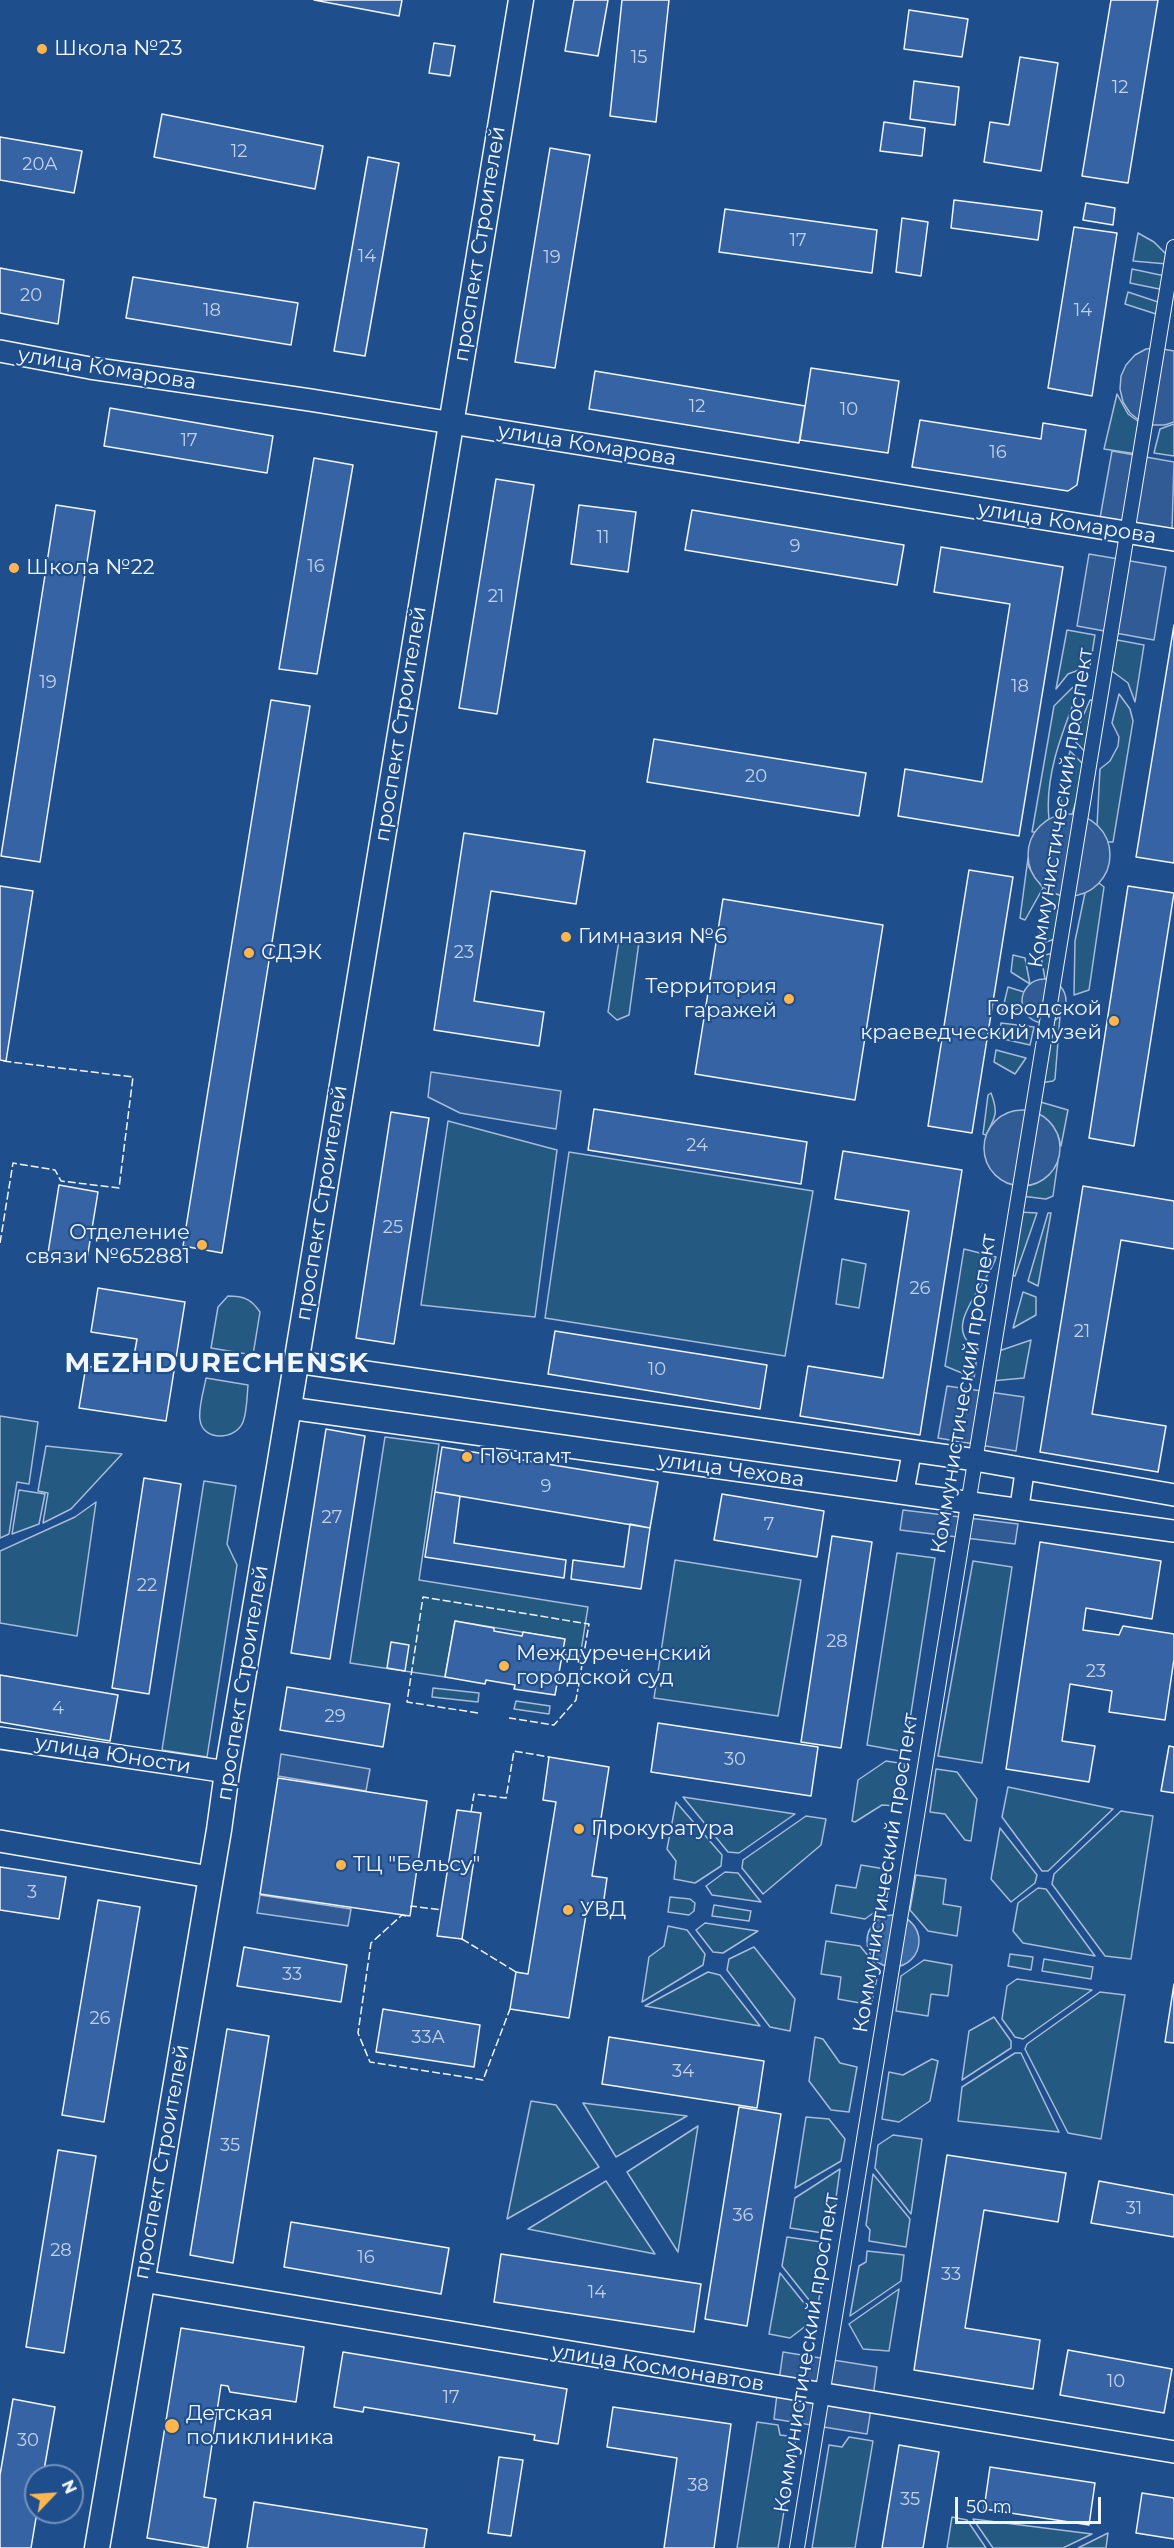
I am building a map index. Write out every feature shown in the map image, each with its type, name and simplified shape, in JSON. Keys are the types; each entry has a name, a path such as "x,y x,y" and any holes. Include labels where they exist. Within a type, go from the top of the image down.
{"main road":[{"name":"проспект Строителей","path":"97,2548 289,1408 521,0"}],"street":[{"name":"Коммунистический проспект","path":"797,2548 1174,247"},
{"name":"улица Комарова","path":"0,351 90,368 452,423 1174,540"},
{"path":"296,1362 975,1460 1174,1495"},
{"name":"улица Чехова","path":"289,1408 1174,1531"},
{"path":"904,1494 912,1451"},
{"path":"1019,1510 1025,1470"},
{"name":"улица Юности","path":"0,1738 227,1772"},
{"path":"0,1841 210,1877"},
{"name":"улица Космонавтов","path":"142,2281 1174,2452"}],"shaded area":[{"path":"1138,233 1154,242 1169,257 1167,264 1133,261"},
{"path":"1132,269 1165,276 1164,290 1130,283"},
{"path":"1128,292 1161,303 1156,314 1125,304"},
{"path":"1146,349 1174,351 1174,422 1165,425 1152,425 1140,421 1130,413 1123,402 1120,389 1121,376 1126,365 1135,355"},
{"path":"1117,394 1128,414 1142,424 1137,454 1104,449"},
{"path":"1174,424 1174,456 1154,453 1160,429"},
{"path":"1112,451 1174,462 1172,530 1100,518"},
{"path":"1089,554 1166,567 1154,640 1077,626"},
{"path":"1067,630 1095,635 1090,666 1068,674 1056,689"},
{"path":"1112,639 1144,645 1135,702 1128,683 1108,668"},
{"path":"1081,684 1057,750 1050,784 1049,819 1035,832 1032,832 1054,706 1072,688"},
{"path":"1119,694 1130,709 1133,721 1113,842 1107,842 1097,826 1100,769 1110,761 1118,746 1119,737 1112,723"},
{"path":"1090,700 1103,702 1088,755 1073,739"},
{"path":"1070,751 1086,767 1072,815 1060,816 1062,783"},
{"path":"1069,814 1085,817 1098,826 1107,839 1110,855 1107,871 1098,884 1085,893 1069,896 1053,893 1040,884 1031,871 1028,855 1031,839 1040,826 1053,817"},
{"path":"1028,858 1029,867 1043,888 1025,920 1020,918"},
{"path":"1099,883 1104,887 1089,990 1074,995 1075,941 1085,893"},
{"path":"1048,891 1062,896 1062,937 1039,944 1040,925"},
{"path":"631,935 639,942 629,1015 617,1020 608,1012 619,940"},
{"path":"1062,951 1050,979 1045,979 1041,956"},
{"path":"1013,955 1025,958 1030,984 1011,972"},
{"path":"1044,979 1060,985 1066,1001 1060,1017 1044,1023 1028,1017 1022,1001 1028,985"},
{"path":"1008,987 1024,992 1023,1007 1002,1012"},
{"path":"1060,1016 1055,1079 1040,1083 1049,1022"},
{"path":"1001,1023 1034,1027 1030,1045 999,1038"},
{"path":"996,1050 1026,1058 1015,1074 994,1062"},
{"path":"431,1072 561,1091 556,1129 460,1113 428,1097"},
{"path":"991,1093 995,1115 986,1135 983,1134 988,1095"},
{"path":"1037,1101 1068,1110 1061,1146 1058,1135 1032,1111"},
{"path":"1015,1110 1029,1110 1043,1116 1054,1127 1060,1141 1057,1163 1049,1175 1029,1186 1015,1186 1001,1180 990,1169 984,1155 984,1141 990,1127 1001,1116"},
{"path":"448,1121 557,1150 535,1317 421,1305"},
{"path":"569,1152 813,1191 785,1356 545,1318"},
{"path":"1058,1161 1053,1196 1046,1199 1021,1196 1020,1187 1042,1179 1051,1172"},
{"path":"1019,1212 1037,1213 1015,1276 1002,1272"},
{"path":"1048,1213 1051,1213 1038,1286 1028,1281"},
{"path":"964,1249 996,1257 964,1318 963,1330 967,1340 978,1349 974,1378 945,1366"},
{"path":"842,1259 866,1264 859,1308 836,1304"},
{"path":"1023,1292 1036,1297 1036,1315 1013,1328"},
{"path":"228,1296 247,1299 260,1312 253,1355 211,1348 218,1307"},
{"path":"1031,1340 1024,1378 991,1381 996,1352"},
{"path":"206,1378 248,1385 243,1422 234,1432 220,1436 213,1435 202,1427 200,1410"},
{"path":"947,1386 1024,1397 1016,1451 938,1438"},
{"path":"0,1416 38,1422 29,1484 17,1482 9,1534 0,1538"},
{"path":"385,1437 439,1444 419,1580 588,1607 580,1657 562,1654 564,1639 455,1621 445,1677 350,1663"},
{"path":"46,1446 122,1454 71,1509 43,1523 48,1493 38,1491"},
{"path":"204,1481 236,1486 227,1544 237,1565 207,1757 162,1750"},
{"path":"19,1490 45,1494 39,1524 12,1534"},
{"path":"96,1502 77,1636 0,1623 0,1551 75,1517"},
{"path":"903,1510 1018,1524 1015,1544 900,1530"},
{"path":"897,1553 935,1558 905,1752 867,1745"},
{"path":"675,1560 801,1580 778,1716 654,1698"},
{"path":"973,1561 1012,1567 982,1763 938,1756"},
{"path":"433,1688 479,1693 478,1702 432,1697"},
{"path":"516,1701 550,1706 549,1714 514,1709"},
{"path":"281,1754 370,1769 366,1791 278,1776"},
{"path":"886,1761 905,1764 899,1806 882,1805 855,1822 852,1821 858,1780"},
{"path":"936,1769 957,1772 977,1799 971,1841 965,1840 945,1814 930,1812"},
{"path":"1008,1787 1113,1809 1048,1871 1042,1871 1002,1817"},
{"path":"683,1797 795,1814 739,1853 728,1852"},
{"path":"676,1802 722,1855 721,1866 695,1883 674,1879 676,1861 667,1849"},
{"path":"1121,1811 1153,1816 1131,1959 1105,1956 1052,1884 1054,1874"},
{"path":"806,1816 826,1819 821,1845 763,1894 742,1868 743,1860"},
{"path":"1000,1828 1037,1875 1035,1883 1011,1902 991,1879"},
{"path":"861,1865 891,1870 886,1904 865,1919 831,1913 836,1885 856,1888"},
{"path":"725,1872 738,1873 761,1902 712,1895 706,1886"},
{"path":"916,1875 946,1879 943,1904 961,1907 957,1936 928,1931 910,1910"},
{"path":"1038,1888 1046,1889 1095,1956 1023,1943 1013,1931 1018,1903"},
{"path":"260,1895 351,1909 348,1926 257,1913"},
{"path":"670,1897 690,1899 695,1903 694,1911 689,1915 668,1912"},
{"path":"714,1905 751,1911 749,1921 712,1916"},
{"path":"893,1915 903,1917 911,1923 917,1931 919,1941 917,1951 911,1959 903,1965 893,1967 883,1965 875,1959 869,1951 867,1941 869,1931 875,1923 883,1917"},
{"path":"705,1923 758,1931 723,1953 713,1952 696,1930"},
{"path":"668,1926 687,1930 705,1954 703,1965 642,2002 649,1957 664,1946"},
{"path":"826,1941 860,1946 879,1969 871,2005 838,1999 841,1977 821,1974"},
{"path":"754,1947 795,1999 790,2031 770,2027 727,1970 729,1959"},
{"path":"1010,1954 1033,1957 1031,1970 1008,1966"},
{"path":"1044,1959 1093,1967 1091,1979 1042,1971"},
{"path":"924,1960 952,1965 948,1996 931,1994 928,2016 896,2011 901,1976"},
{"path":"708,1972 720,1975 760,2026 645,2006"},
{"path":"1017,1979 1092,1990 1023,2039 1015,2037 1002,2019 1007,1986"},
{"path":"1100,1992 1125,1995 1101,2139 1068,2133 1025,2049 1027,2044"},
{"path":"994,2017 1011,2041 1011,2048 962,2080 969,2031"},
{"path":"815,2037 823,2039 840,2063 857,2067 849,2112 831,2110 809,2081"},
{"path":"1015,2053 1021,2053 1059,2132 958,2121 962,2087"},
{"path":"932,2059 938,2061 930,2101 899,2122 882,2119 889,2072 903,2075"},
{"path":"531,2101 556,2105 599,2167 507,2219"},
{"path":"583,2103 687,2116 616,2157"},
{"path":"806,2117 829,2119 845,2139 841,2161 795,2188"},
{"path":"698,2126 678,2252 627,2172"},
{"path":"893,2135 922,2139 911,2214 875,2168 878,2145"},
{"path":"840,2169 833,2219 825,2222 823,2233 790,2228 795,2198"},
{"path":"873,2174 910,2219 906,2247 869,2241 870,2230 866,2225"},
{"path":"606,2181 655,2254 528,2229"},
{"path":"787,2237 821,2242 819,2254 826,2259 817,2310 782,2266"},
{"path":"867,2251 904,2255 901,2281 850,2316 859,2266 866,2262"},
{"path":"780,2273 816,2318 790,2338 769,2334"},
{"path":"899,2289 889,2351 863,2349 849,2324"},
{"path":"783,2352 877,2367 873,2397 779,2381"},
{"path":"777,2394 871,2409 867,2434 774,2419"},
{"path":"757,2422 778,2425 780,2435 796,2437 778,2548 737,2548"},
{"path":"849,2437 873,2441 855,2548 812,2548 829,2445 842,2447"},
{"path":"952,2517 967,2520 986,2548 947,2548"},
{"path":"973,2519 1092,2534 1063,2548 993,2548"},
{"path":"1108,2533 1106,2548 1078,2548"}],"building":[{"path":"314,0 402,0 399,16"},
{"path":"574,0 608,0 598,56 565,51"},
{"path":"622,0 669,0 656,122 610,116"},
{"path":"1111,0 1158,0 1128,183 1082,176"},
{"path":"909,10 968,19 962,57 904,49"},
{"path":"434,43 455,46 450,76 429,73"},
{"path":"1020,57 1058,63 1041,171 984,162 990,122 1009,125"},
{"path":"914,81 959,87 955,125 910,119"},
{"path":"162,114 323,146 315,189 154,157"},
{"path":"884,122 925,128 922,156 880,151"},
{"path":"0,137 82,151 74,193 0,180"},
{"path":"550,148 590,155 555,368 515,362"},
{"path":"368,157 399,163 365,356 334,351"},
{"path":"954,200 1042,211 1038,240 951,228"},
{"path":"1086,203 1115,208 1113,225 1083,220"},
{"path":"725,209 877,230 872,273 719,252"},
{"path":"902,218 928,222 921,276 896,272"},
{"path":"1074,227 1117,233 1092,396 1048,388"},
{"path":"0,268 64,280 58,324 0,313"},
{"path":"133,277 298,303 291,345 126,318"},
{"path":"811,368 899,381 888,453 800,440"},
{"path":"595,371 805,406 799,443 589,409"},
{"path":"110,408 273,436 267,473 104,446"},
{"path":"920,420 1041,439 1043,423 1086,430 1077,485 1068,491 912,467"},
{"path":"314,458 353,465 317,674 279,669"},
{"path":"496,479 534,485 497,714 459,708"},
{"path":"56,505 95,511 40,862 1,856"},
{"path":"579,505 636,512 628,572 571,564"},
{"path":"692,510 904,545 897,585 685,550"},
{"path":"941,547 1063,567 1019,836 898,816 905,769 982,782 1010,604 934,592"},
{"path":"1174,625 1174,863 1136,857"},
{"path":"271,700 310,706 222,1253 183,1246"},
{"path":"654,739 866,773 859,816 647,782"},
{"path":"464,833 585,851 576,904 491,891 474,1001 544,1012 539,1046 434,1030"},
{"path":"969,870 1013,877 972,1133 928,1126"},
{"path":"0,886 33,891 6,1061 0,1060"},
{"path":"1128,886 1174,893 1134,1146 1089,1138"},
{"name":"Территория гаражей","path":"723,899 883,925 855,1100 695,1074"},
{"path":"594,1109 807,1142 801,1184 588,1150"},
{"path":"391,1112 429,1118 394,1344 356,1338"},
{"path":"843,1151 962,1170 920,1435 800,1416 808,1366 883,1378 909,1211 835,1199"},
{"path":"59,1185 98,1192 87,1259 48,1253"},
{"path":"1083,1186 1174,1201 1174,1249 1121,1240 1092,1414 1166,1426 1158,1472 1040,1452"},
{"path":"98,1288 185,1302 166,1421 79,1408 86,1366 131,1373 137,1339 91,1332"},
{"path":"555,1331 767,1365 760,1409 548,1374"},
{"path":"326,1429 365,1436 330,1659 291,1653"},
{"path":"442,1447 658,1482 650,1528 435,1492"},
{"path":"144,1478 181,1484 149,1694 112,1688"},
{"path":"435,1492 460,1496 454,1543 566,1560 564,1578 425,1557"},
{"path":"722,1494 824,1511 817,1557 714,1540"},
{"path":"630,1524 650,1528 641,1589 571,1579 573,1560 624,1567"},
{"path":"832,1536 872,1542 841,1748 801,1742"},
{"path":"1040,1542 1161,1561 1152,1619 1086,1608 1083,1630 1119,1635 1123,1626 1174,1634 1174,1659 1165,1720 1109,1712 1112,1691 1070,1684 1062,1741 1095,1746 1089,1782 1006,1769"},
{"name":"Междуреченский городской суд","path":"455,1621 522,1636 523,1632 565,1639 555,1695 514,1689 515,1685 486,1680 485,1684 445,1677"},
{"path":"391,1642 409,1645 405,1671 387,1668"},
{"path":"0,1675 118,1695 110,1741 0,1722"},
{"path":"287,1687 390,1704 383,1747 280,1730"},
{"path":"658,1723 818,1747 811,1796 651,1772"},
{"path":"1169,1746 1174,1747 1174,1793 1161,1791"},
{"path":"549,1757 609,1767 592,1876 607,1878 603,1906 588,1903 569,2018 510,2009 516,1972 528,1974 556,1802 543,1800"},
{"name":"ТЦ \"Бельсу\"","path":"278,1778 427,1801 410,1916 260,1894"},
{"path":"457,1810 481,1813 462,1939 437,1936"},
{"path":"0,1867 66,1877 59,1919 0,1910"},
{"path":"98,1900 140,1907 104,2122 62,2115"},
{"path":"244,1947 347,1965 341,2002 237,1986"},
{"path":"1174,1984 1174,2043 1165,2042"},
{"path":"383,2009 480,2025 474,2067 376,2052"},
{"path":"227,2029 269,2036 233,2263 190,2255"},
{"path":"609,2037 764,2061 757,2108 602,2084"},
{"path":"739,2107 781,2114 747,2326 705,2319"},
{"path":"58,2150 96,2156 64,2353 26,2347"},
{"path":"947,2155 1066,2173 1058,2222 984,2210 965,2328 1040,2340 1033,2389 914,2370"},
{"path":"1099,2181 1174,2195 1174,2237 1091,2223"},
{"path":"291,2222 449,2248 441,2294 284,2267"},
{"path":"501,2254 701,2284 694,2332 494,2302"},
{"path":"181,2328 304,2347 296,2402 230,2392 228,2386 221,2385 204,2497 216,2499 208,2548 147,2538"},
{"path":"1068,2350 1172,2369 1164,2413 1060,2395"},
{"path":"343,2352 567,2389 558,2444 534,2440 535,2435 364,2407 363,2412 334,2407"},
{"path":"13,2399 55,2407 45,2464 24,2464 24,2524 35,2524 31,2548 0,2548 0,2475"},
{"path":"613,2407 731,2424 714,2548 664,2548 677,2458 607,2447"},
{"path":"899,2445 939,2452 923,2548 882,2548"},
{"path":"499,2457 523,2460 511,2536 488,2533"},
{"path":"990,2467 1095,2483 1089,2525 984,2509"},
{"path":"1142,2493 1174,2498 1174,2539 1136,2533"},
{"path":"254,2502 427,2529 424,2548 247,2548"}],"fence":[{"path":"0,1243 13,1163 55,1170 61,1181 119,1188 133,1077 3,1061"},
{"path":"478,1713 407,1702 423,1597 589,1624 576,1700 554,1725 509,1718"},
{"path":"471,1812 474,1794 506,1798 514,1751 549,1757"},
{"path":"411,1908 411,1906 442,1910"},
{"path":"406,1916 402,1915 371,1943 358,2033 370,2062 483,2080 510,2009"},
{"path":"462,1939 516,1972"}],"place":[{"name":"Школа №23","path":"42,49"},
{"name":"Школа №22","path":"14,568"},
{"name":"Гимназия №6","path":"566,937"},
{"name":"СДЭК","path":"249,953"},
{"name":"Территория гаражей","path":"789,999"},
{"name":"Городской краеведческий музей","path":"1114,1021"},
{"name":"Отделение связи №652881","path":"202,1245"},
{"name":"Почтамт","path":"467,1457"},
{"name":"Междуреченский городской суд","path":"504,1666"},
{"name":"Прокуратура","path":"579,1829"},
{"name":"ТЦ \"Бельсу\"","path":"341,1865"},
{"name":"УВД","path":"568,1910"},
{"name":"Детская поликлиника","path":"172,2426"}],"district":[{"name":"MEZHDURECHENSK","path":"217,1364"}]}
